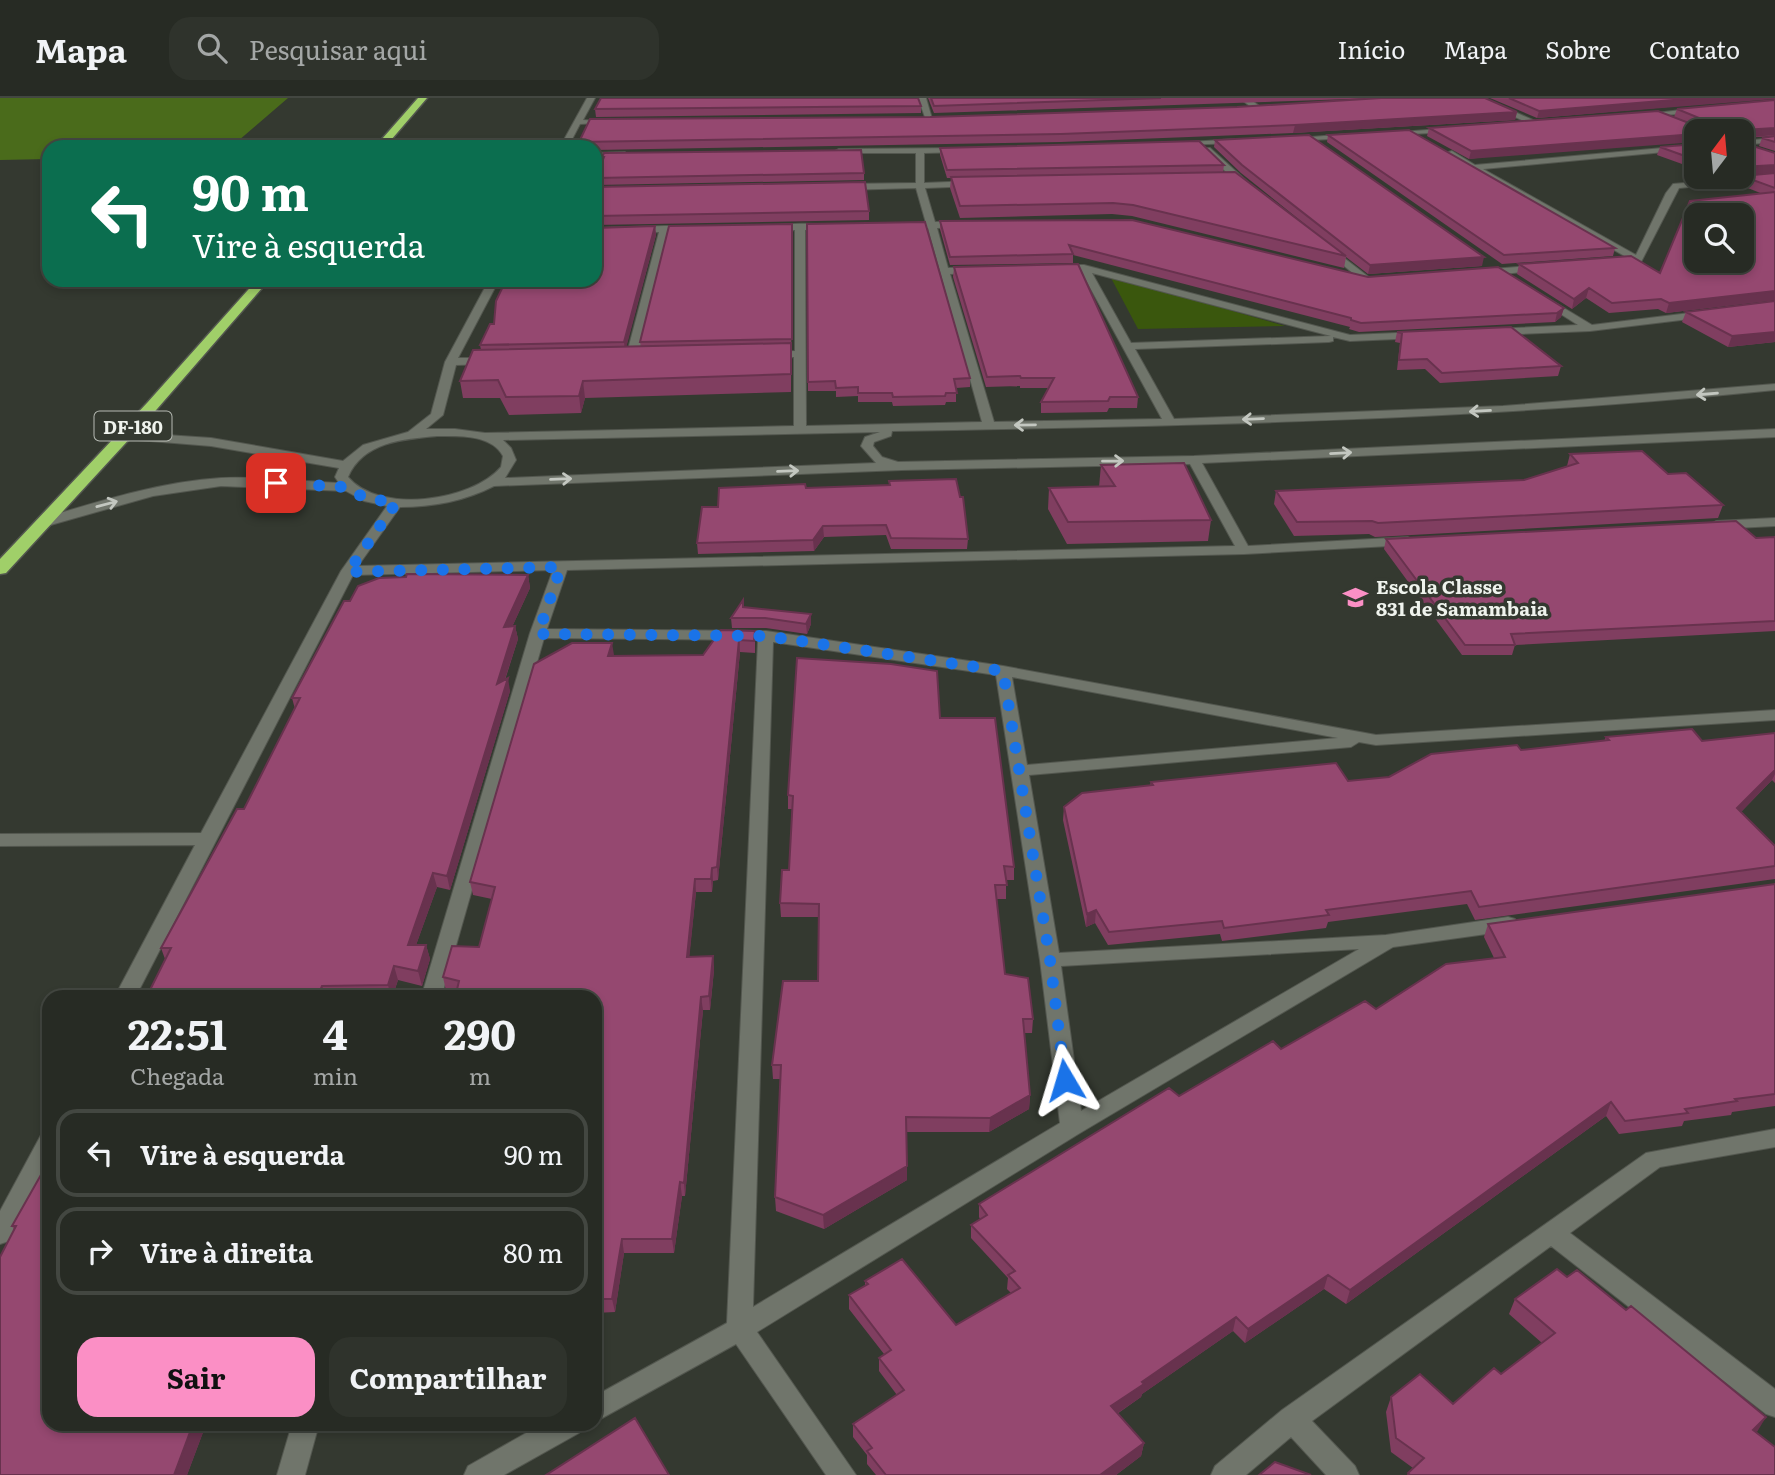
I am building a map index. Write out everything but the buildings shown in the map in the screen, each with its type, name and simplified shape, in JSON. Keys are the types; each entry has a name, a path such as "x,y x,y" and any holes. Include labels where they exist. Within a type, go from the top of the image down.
{"highway":[{"path":"386,140 423,98"},
{"name":"DF-180","path":"0,569 125,435 257,287"}],"street":[{"path":"568,140 591,98"},
{"path":"922,98 930,120"},
{"path":"1243,98 1261,110"},
{"path":"1478,98 1538,124"},
{"path":"1248,110 1273,109"},
{"path":"1628,117 1708,109"},
{"path":"1654,114 1677,123"},
{"path":"916,120 943,119"},
{"path":"578,122 618,122"},
{"path":"1512,126 1551,123"},
{"path":"1385,134 1461,129"},
{"path":"1409,132 1431,144"},
{"path":"1283,139 1360,135"},
{"path":"1311,138 1329,151"},
{"path":"1754,143 1775,140"},
{"path":"1174,143 1241,141"},
{"path":"1200,142 1258,194"},
{"path":"1475,167 1684,148"},
{"path":"825,152 976,149"},
{"path":"920,150 920,186 989,426"},
{"path":"1442,150 1638,260"},
{"path":"1754,150 1764,154"},
{"path":"602,155 636,154"},
{"path":"1222,178 1236,177"},
{"path":"1638,260 1670,193 1676,186 1775,177"},
{"path":"839,187 989,184"},
{"path":"893,226 974,224"},
{"path":"759,228 840,227"},
{"path":"800,228 800,429"},
{"path":"632,358 664,229"},
{"path":"602,231 705,229"},
{"path":"1312,237 1367,280"},
{"path":"1596,263 1638,260"},
{"path":"1488,263 1511,279"},
{"path":"1473,273 1555,267"},
{"path":"1045,269 1084,268 1350,338"},
{"path":"1084,268 1170,422"},
{"path":"943,271 994,270"},
{"path":"1341,273 1367,280 1380,279"},
{"path":"413,434 438,415 452,362 490,287"},
{"path":"1534,293 1590,328"},
{"path":"1483,333 1590,328 1722,312"},
{"path":"1129,346 1430,335"},
{"path":"757,355 799,354"},
{"path":"618,358 646,357"},
{"path":"452,362 507,360"},
{"path":"346,487 341,477 344,465 370,446 413,434 454,432 484,436 1170,422 1587,405 1775,387"},
{"path":"438,415 454,432"},
{"path":"901,429 869,440 867,446 878,460 902,466"},
{"path":"492,482 902,466 1194,460 1775,433"},
{"path":"125,435 211,442 344,465"},
{"path":"42,523 138,496 182,487 253,482 346,487 365,498 396,503 443,499 466,494 492,482 505,472 510,461 508,451 484,436"},
{"path":"1194,460 1244,550"},
{"path":"128,990 348,572 396,503"},
{"path":"1705,526 1775,522"},
{"path":"348,572 1244,550 1426,541"},
{"path":"433,990 538,634 561,567"},
{"path":"538,634 766,636 1003,671 1376,740"},
{"path":"766,636 740,1329 842,1475"},
{"path":"1003,671 1050,960 1072,1127"},
{"path":"1020,771 1376,740 1775,715"},
{"path":"0,840 208,839"},
{"path":"1050,960 1388,941 1527,922"},
{"path":"602,1406 740,1329 1072,1127 1388,941"},
{"path":"1225,1475 1292,1419 1654,1159 1775,1138"},
{"path":"0,1234 42,1154"},
{"path":"1552,1233 1775,1405"},
{"path":"1292,1419 1345,1475"},
{"path":"291,1475 304,1431"},
{"path":"478,1475 557,1431"}],"green space":[{"path":"0,98 288,98 239,140 42,140 42,159 0,160"},
{"path":"1110,276 1285,326 1138,329"}],"place":[{"name":"Escola Classe 831 de Samambaia","path":"1356,597"}],"route":[{"path":"276,483 346,487 365,498 396,503 348,572 561,567 538,634 766,636 1003,671 1050,960 1065,1080"}]}
